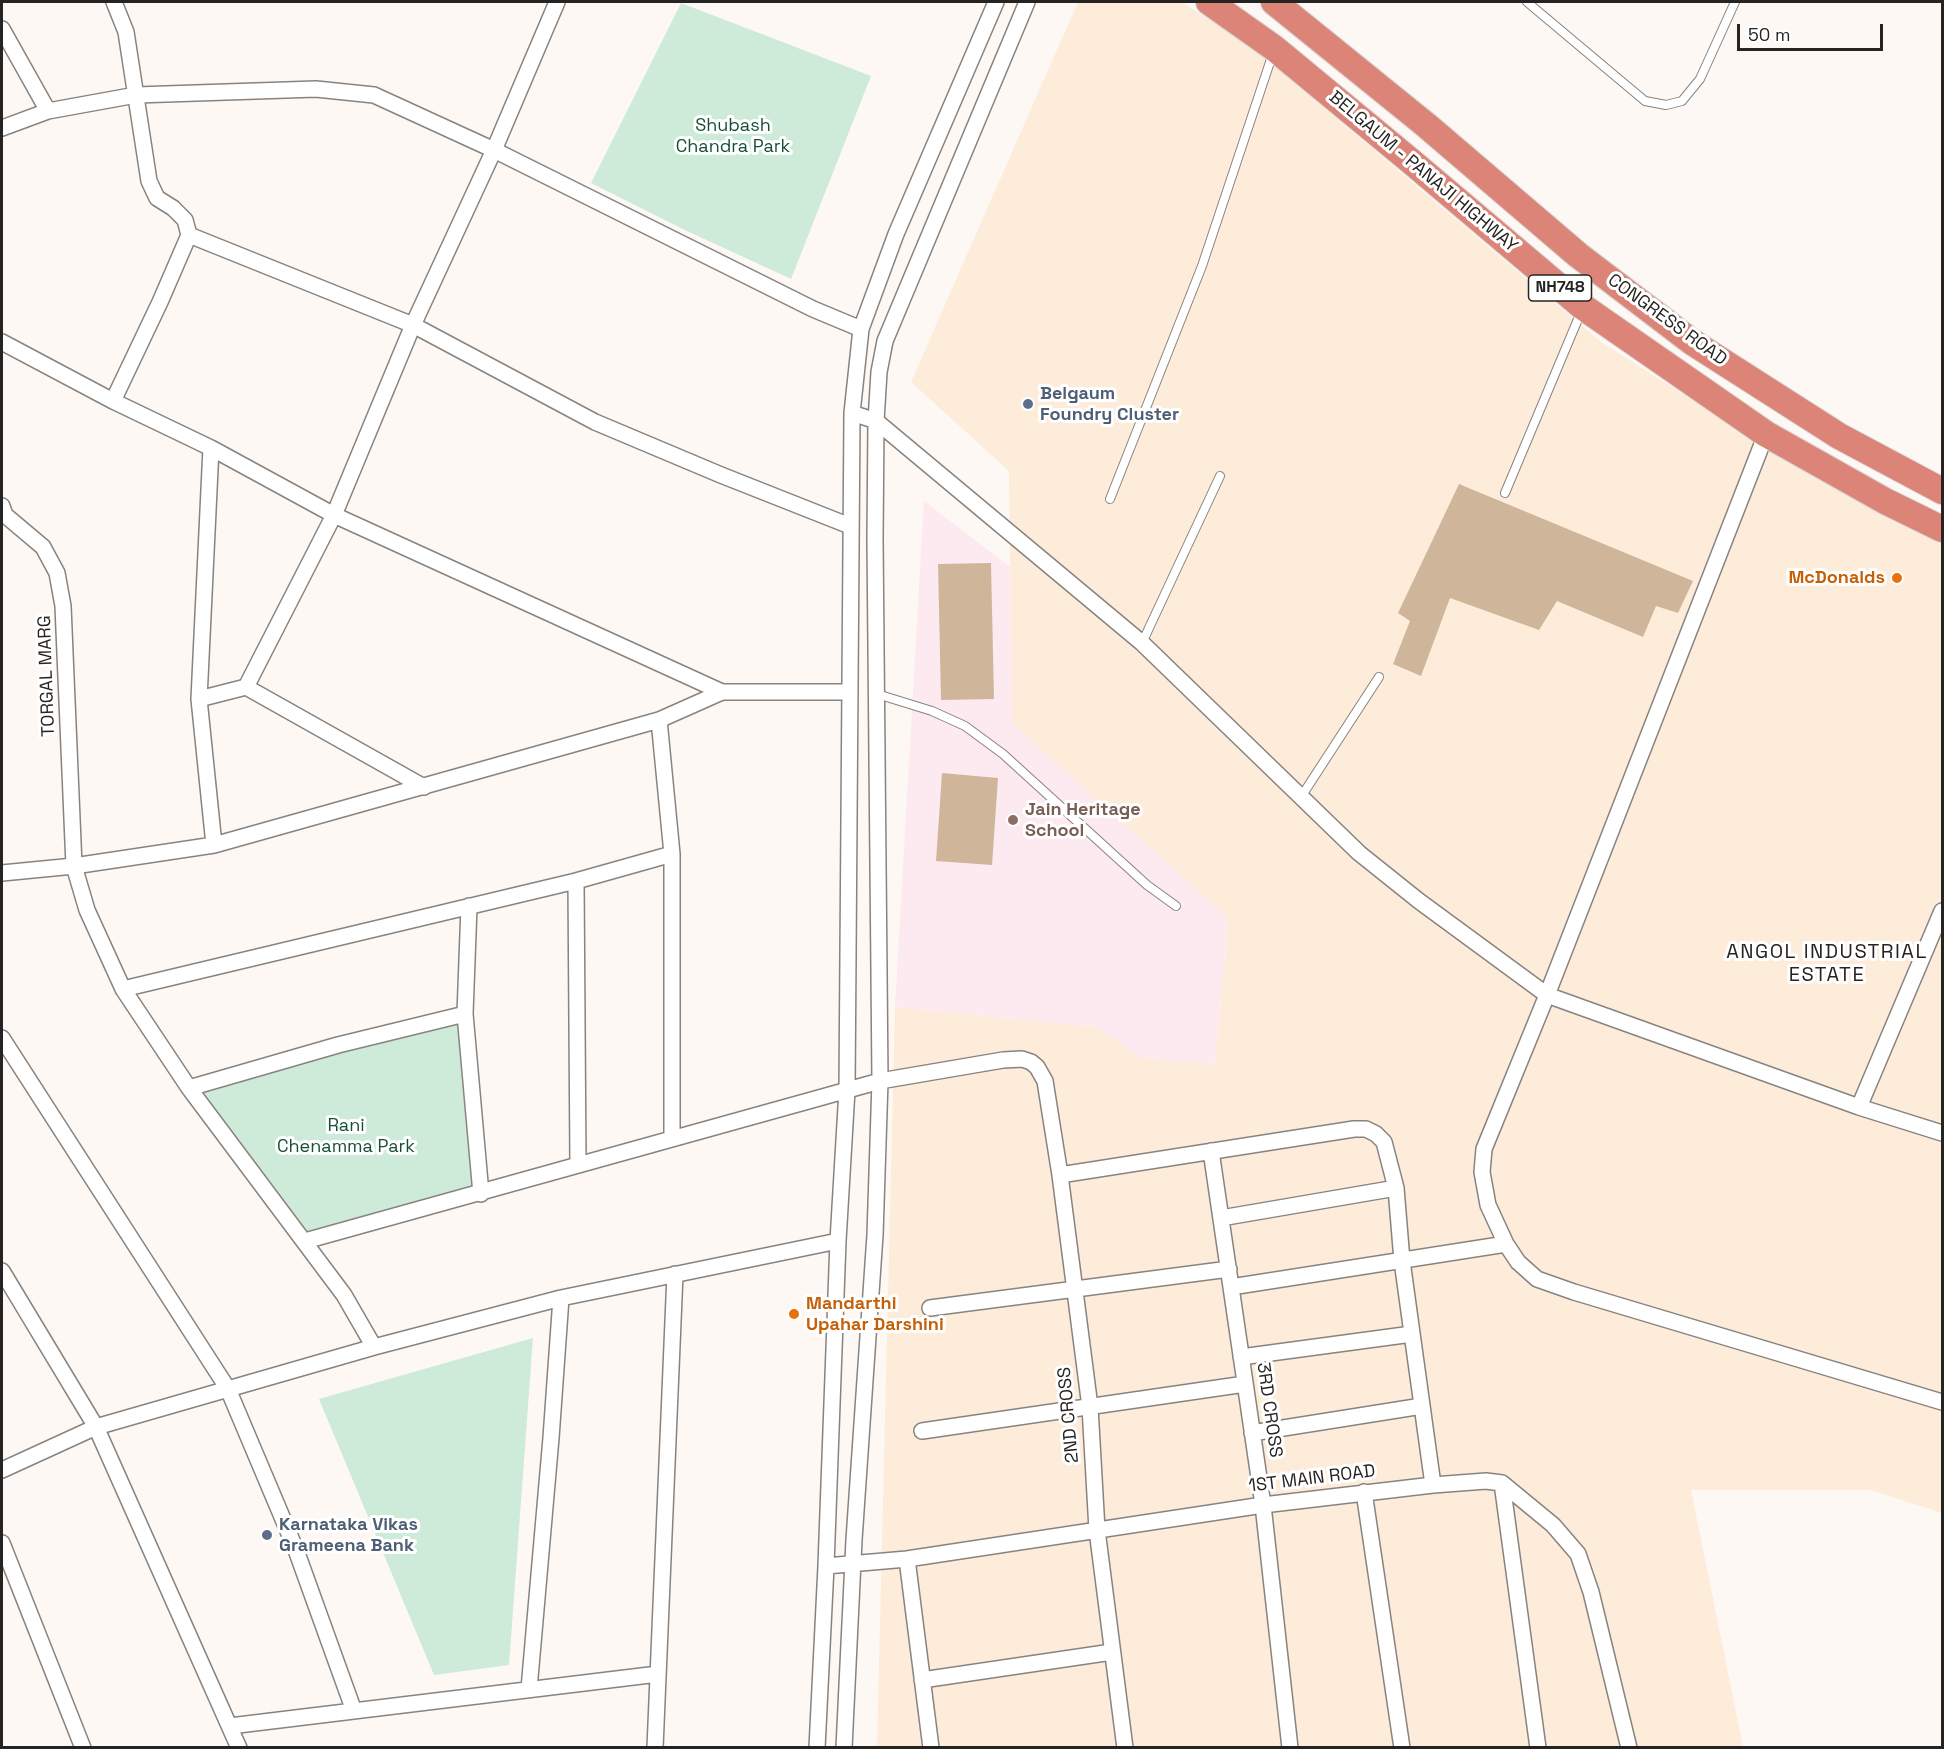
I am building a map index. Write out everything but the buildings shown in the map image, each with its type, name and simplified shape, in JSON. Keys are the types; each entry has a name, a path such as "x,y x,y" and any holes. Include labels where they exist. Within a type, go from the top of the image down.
{"highway":[{"name":"BELGAUM - PANAJI HIGHWAY","path":"1209,2 1274,48 1583,307 1766,434 1885,501 1942,529"},
{"name":"CONGRESS ROAD","path":"1274,2 1426,125 1578,255 1692,342 1839,436 1942,491"}],"street":[{"path":"113,401 189,235 185,220 158,198 148,180 126,32 114,2"},
{"path":"246,687 334,515 413,325 494,150 557,2"},
{"path":"817,1748 838,1241 847,1090 852,413 861,329 896,234 996,2"},
{"path":"844,1748 852,1564 875,1235 880,1081 875,539 876,421 879,372 885,341 1027,2"},
{"path":"2,29 48,111"},
{"path":"2,128 48,111 136,95 316,89 374,95 494,150 813,309 861,329"},
{"path":"189,235 413,325 595,422 850,526"},
{"path":"2,342 113,401 211,448 334,515 722,692"},
{"path":"852,413 876,421 1142,643 1359,853 1419,902 1547,995 1859,1107 1942,1133"},
{"path":"1766,434 1547,995 1484,1149 1482,1172 1488,1205 1506,1244 1518,1262 1537,1279 1942,1402"},
{"path":"211,448 199,699 214,845"},
{"name":"TORGAL MARG","path":"2,513 43,547 57,573 63,606 74,866 87,910 123,989 189,1088 344,1295 374,1347"},
{"path":"199,699 246,687 424,788"},
{"path":"2,873 74,866 214,845 424,788 659,720 722,692 849,692"},
{"path":"659,720 672,854 672,1138"},
{"path":"123,989 576,881 672,854"},
{"path":"576,881 578,1166"},
{"path":"469,906 465,1014 481,1194"},
{"path":"1859,1107 1942,911"},
{"path":"189,1088 338,1045 465,1014"},
{"path":"2,1038 228,1389 296,1550 354,1711"},
{"name":"2ND CROSS","path":"880,1081 1003,1060 1022,1059 1037,1067 1045,1081 1060,1175 1090,1407 1097,1530 1125,1748"},
{"path":"305,1241 481,1194 672,1138 880,1081"},
{"path":"1060,1175 1354,1129 1376,1134 1384,1142 1396,1188 1401,1261 1433,1485"},
{"name":"3RD CROSS","path":"1211,1151 1263,1505 1290,1748"},
{"path":"1221,1218 1396,1188"},
{"path":"2,1470 96,1427 374,1347 561,1298 838,1241"},
{"path":"1231,1287 1506,1244"},
{"path":"930,1308 1228,1269"},
{"path":"2,1271 96,1427 239,1748"},
{"path":"655,1748 675,1274"},
{"path":"529,1689 561,1298"},
{"path":"1241,1357 1412,1334"},
{"path":"922,1431 1245,1384"},
{"path":"1252,1433 1422,1406"},
{"name":"1ST MAIN ROAD","path":"826,1566 907,1559 1364,1492 1486,1481 1502,1483"},
{"path":"1502,1483 1538,1748"},
{"path":"1502,1483 1553,1525 1578,1554 1591,1592 1629,1748"},
{"path":"1364,1492 1402,1748"},
{"path":"2,1543 83,1748"},
{"path":"907,1559 931,1748"},
{"path":"922,1680 1112,1652"},
{"path":"230,1726 658,1674"}],"lane":[{"path":"1527,2 1645,101 1666,105 1682,101 1700,80 1735,2"},
{"path":"1110,499 1202,266 1274,48"},
{"path":"1505,493 1583,307"},
{"path":"1142,643 1220,476"},
{"path":"1301,797 1378,677"},
{"path":"877,694 932,711 965,726 1003,754 1147,885 1176,906"}],"shaded area":[{"path":"1078,2 1181,2 1245,41 1601,342 1797,466 1942,542 1942,1513 1871,1490 1691,1490 1743,1747 877,1748 895,1007 1098,1027 1140,1058 1215,1064 1228,918 1012,723 1009,471 911,382"},
{"name":"Jain Heritage School","path":"924,501 1010,567 1012,723 1228,918 1215,1064 1140,1058 1098,1027 895,1007"}],"green space":[{"name":"Shubash Chandra Park","path":"681,3 871,76 791,279 591,183"},
{"name":"Rani Chenamma Park","path":"460,1021 476,1189 308,1235 199,1090 329,1053"},
{"path":"533,1338 509,1665 434,1675 319,1399"}],"place":[{"name":"Belgaum Foundry Cluster","path":"1028,404"},
{"name":"McDonalds","path":"1897,578"},
{"name":"Jain Heritage School","path":"1013,820"},
{"name":"Mandarthi Upahar Darshini","path":"794,1314"},
{"name":"Karnataka Vikas Grameena Bank","path":"267,1535"}],"district":[{"name":"ANGOL INDUSTRIAL ESTATE","path":"1827,964"}]}
